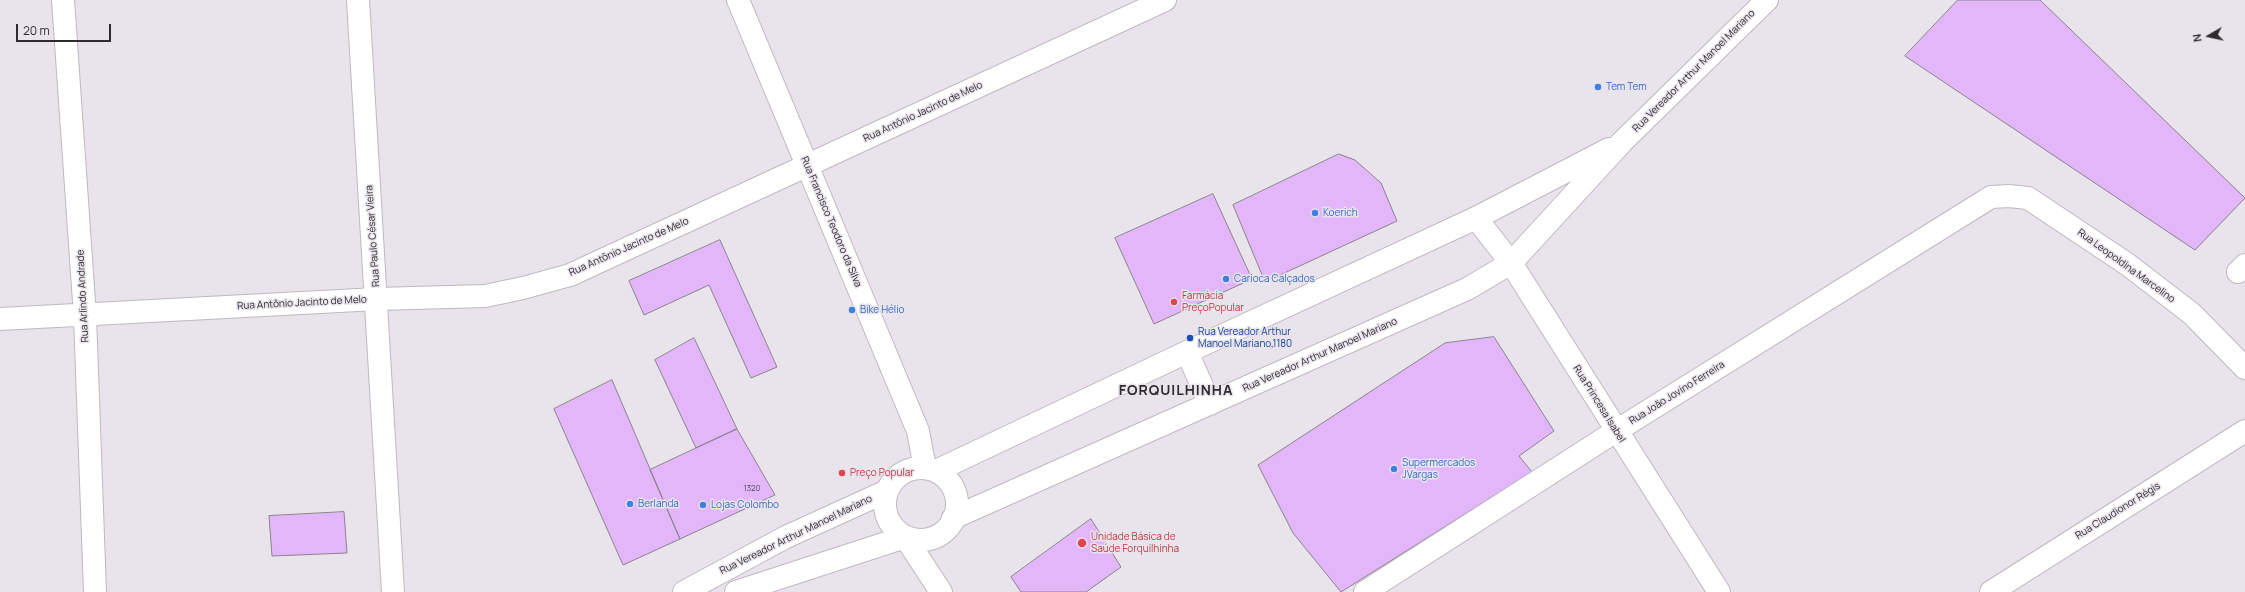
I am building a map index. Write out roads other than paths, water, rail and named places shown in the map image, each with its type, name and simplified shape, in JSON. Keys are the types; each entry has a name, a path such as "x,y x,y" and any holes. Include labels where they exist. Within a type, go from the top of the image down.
{"street":[{"name":"Rua Arlindo Andrade","path":"63,0 85,316 95,592"},
{"name":"Rua Paulo César Vieira","path":"358,0 393,592"},
{"name":"Rua Francisco Teodoro da Silva","path":"738,0 918,431 930,469"},
{"name":"Rua Antônio Jacinto de Melo","path":"0,319 85,316 376,299 485,296 523,288 570,275 1165,0"},
{"name":"Rua Vereador Arthur Manoel Mariano","path":"954,518 1467,289 1511,264 1622,142 1767,0"},
{"name":"Rua Vereador Arthur Manoel Mariano","path":"930,469 1476,218 1622,142"},
{"name":"Rua Leopoldina Marcelino","path":"1991,197 2009,196 2028,198 2107,251 2192,314 2245,368"},
{"name":"Rua João Jovino Ferreira","path":"1365,592 1616,431 1991,197"},
{"name":"Rua Princesa Isabel","path":"1476,218 1511,264 1719,592"},
{"path":"1187,352 1210,404"},
{"name":"Rua Claudionor Régis","path":"1991,592 2245,431"},
{"path":"736,592 905,537 920,540 940,534 954,518 957,507 956,496 952,486 930,469 913,469 902,473 893,481 887,491 884,502 886,512 896,530 905,537 940,592"},
{"name":"Rua Vereador Arthur Manoel Mariano","path":"684,592 786,537 887,491"}],"place":[{"name":"Tem Tem","path":"1598,87"},
{"name":"Koerich","path":"1315,213"},
{"name":"Carioca Calçados","path":"1226,279"},
{"name":"Farmácia PreçoPopular","path":"1174,302"},
{"name":"Bike Hélio","path":"852,310"},
{"name":"Rua Vereador Arthur Manoel Mariano,1180","path":"1190,338"},
{"name":"Supermercados JVargas","path":"1394,469"},
{"name":"Preço Popular","path":"842,473"},
{"name":"Berlanda","path":"630,504"},
{"name":"Lojas Colombo","path":"703,505"},
{"name":"Unidade Básica de Saúde Forquilhinha","path":"1082,543"}],"district":[{"name":"FORQUILHINHA","path":"1176,391"}]}
